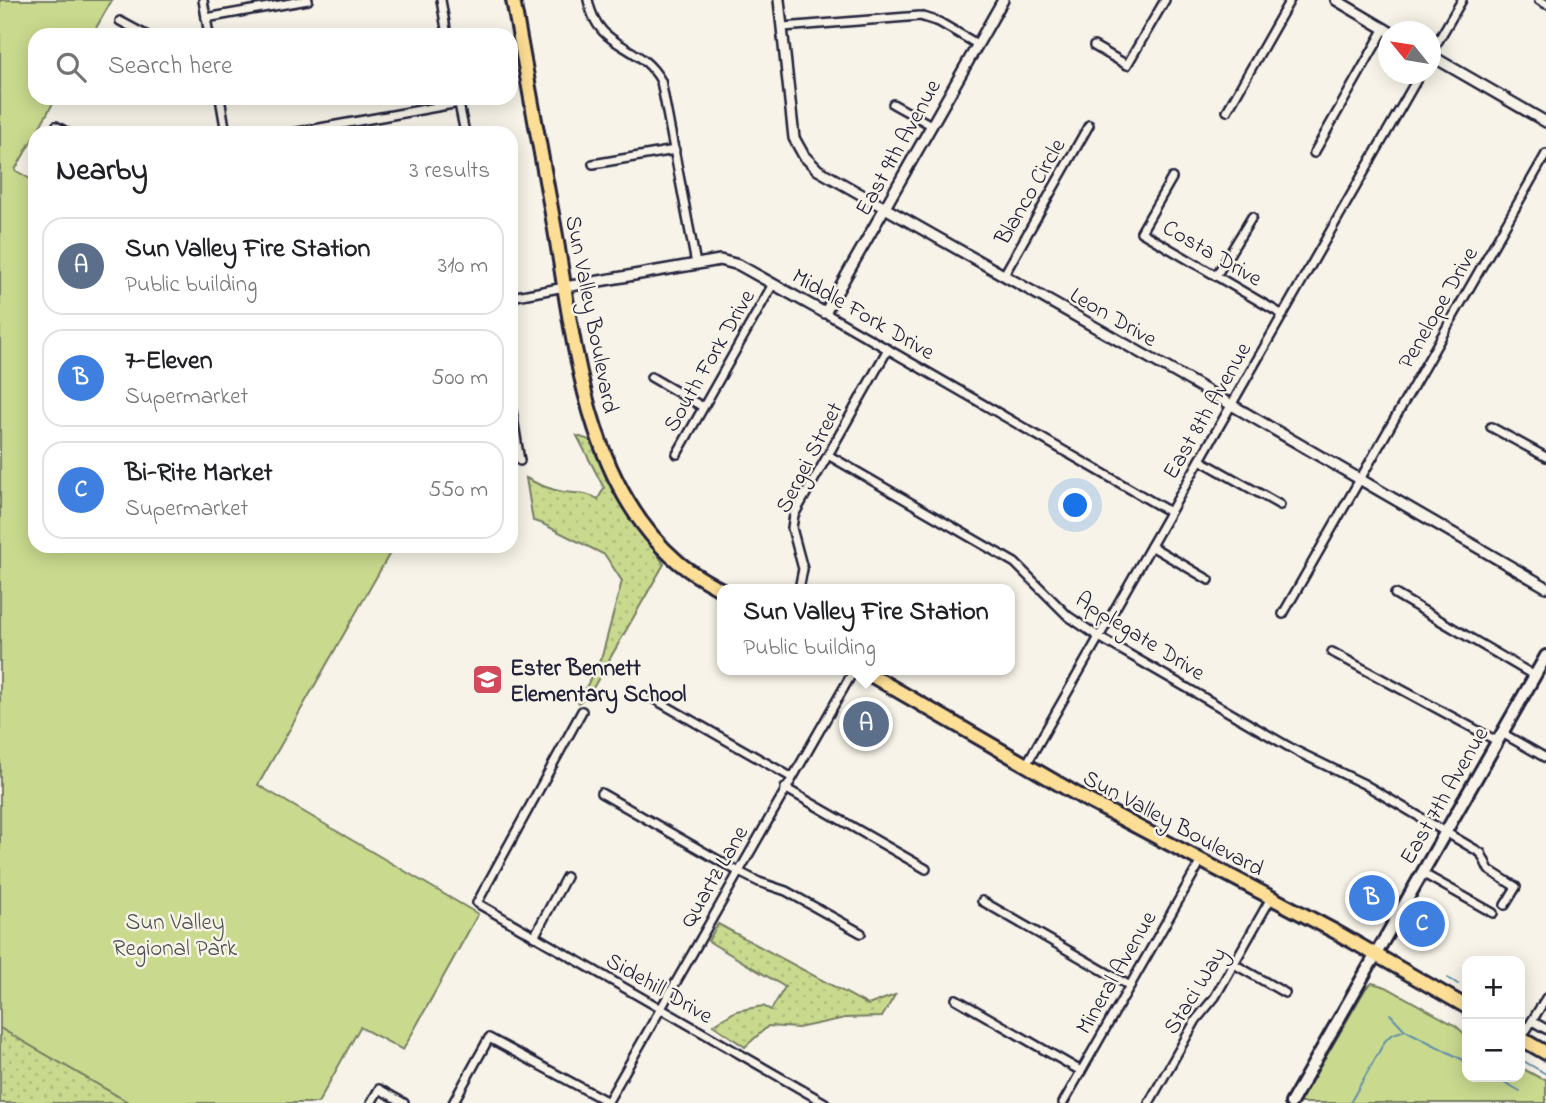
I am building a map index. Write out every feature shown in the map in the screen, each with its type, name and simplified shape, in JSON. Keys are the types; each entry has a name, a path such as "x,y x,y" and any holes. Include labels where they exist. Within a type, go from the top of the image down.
{"main road":[{"name":"Sun Valley Boulevard","path":"513,0 592,421 617,480 644,524 673,557 717,587"},
{"name":"East 7th Avenue","path":"1291,1103 1546,656"},
{"name":"Sun Valley Boulevard","path":"871,675 1094,804 1462,1004"},
{"path":"1525,1040 1546,1053"}],"street":[{"path":"203,0 208,28"},
{"path":"206,19 308,0"},
{"path":"440,0 446,28"},
{"path":"589,0 593,19 603,34 641,57 656,72 664,90 696,264"},
{"name":"Leon Drive","path":"779,0 792,128 798,147 818,170 1546,587"},
{"name":"East 9th Avenue","path":"825,313 1003,0"},
{"path":"1094,46 1128,65 1165,0"},
{"path":"1227,111 1290,0"},
{"path":"1336,0 1378,25"},
{"path":"1441,36 1462,0"},
{"path":"1539,0 1546,4"},
{"path":"783,27 911,15 930,18 977,44"},
{"path":"120,21 133,28"},
{"path":"1314,153 1378,45"},
{"path":"1441,61 1546,122"},
{"name":"East 8th Avenue","path":"1026,765 1414,84"},
{"path":"893,104 931,125"},
{"path":"221,105 225,126"},
{"path":"327,126 434,105"},
{"path":"460,105 464,126"},
{"name":"Blanco Circle","path":"1004,275 1089,125"},
{"path":"593,164 675,150"},
{"name":"Penelope Drive","path":"1283,614 1546,154"},
{"name":"Costa Drive","path":"1172,178 1141,232 1283,315"},
{"path":"1216,276 1252,217"},
{"name":"Middle Fork Drive","path":"518,296 696,264 729,261 825,313 1170,512"},
{"name":"South Fork Drive","path":"677,454 773,284"},
{"name":"Sergei Street","path":"800,584 803,562 793,535 792,522 888,349"},
{"path":"651,377 703,407"},
{"path":"1491,427 1546,457"},
{"path":"518,449 520,461"},
{"name":"Applegate Drive","path":"828,455 1015,563 1068,616 1099,637 1296,751 1352,777 1481,853 1489,870 1516,887 1505,905"},
{"path":"1200,460 1280,505"},
{"path":"1151,546 1209,580"},
{"path":"1395,594 1535,676"},
{"path":"1332,652 1546,758"},
{"name":"Quartz Lane","path":"608,1103 851,675"},
{"path":"654,699 791,777"},
{"name":"Sidehill Drive","path":"582,711 477,903 825,1103"},
{"path":"785,788 926,869"},
{"path":"601,793 739,872 786,891 861,933"},
{"name":"Mineral Avenue","path":"1063,1103 1201,861"},
{"path":"1422,873 1493,913"},
{"path":"534,937 566,877"},
{"name":"Staci Way","path":"1149,1103 1196,1020 1215,997 1271,898"},
{"path":"982,901 1130,986"},
{"path":"1234,964 1285,993"},
{"path":"1525,1032 1546,998"},
{"path":"956,999 1082,1071"},
{"path":"1532,1021 1546,1029"},
{"path":"453,1103 489,1038 608,1103"},
{"path":"371,1103 379,1089 404,1103"}],"green space":[{"name":"Sun Valley Regional Park","path":"0,0 112,0 96,28 28,28 28,105 52,105 40,126 28,126 28,147 15,170 28,178 28,553 390,553 258,785 478,914 403,1050 360,1027 318,1103 130,1103 0,1028"},
{"path":"577,436 590,440 608,480 664,564 589,695 578,703 602,656 622,581 605,555 533,521 526,478 554,490 585,494 598,499 604,488"},
{"path":"718,924 868,1005 895,995 882,1017 845,1018 798,1028 768,1026 745,1047 713,1025 736,1011 763,1006 771,1010 785,987 708,941"},
{"path":"1372,983 1386,987 1462,1031 1462,1082 1525,1082 1525,1070 1546,1079 1546,1103 1299,1103 1366,988"},
{"path":"0,1028 130,1103 0,1103"}],"waterway":[{"path":"1448,978 1458,984"},
{"path":"1390,1014 1405,1030 1462,1059"},
{"path":"1350,1103 1385,1041 1391,1035 1405,1030"},
{"path":"1539,1031 1546,1035"},
{"path":"1525,1062 1546,1074"},
{"path":"1504,1082 1520,1091"}],"place":[{"name":"Ester Bennett Elementary School","path":"487,680"},
{"name":"Sun Valley Fire Station","path":"866,724"},
{"name":"7-Eleven","path":"1372,898"},
{"name":"Bi-Rite Market","path":"1422,924"}]}
